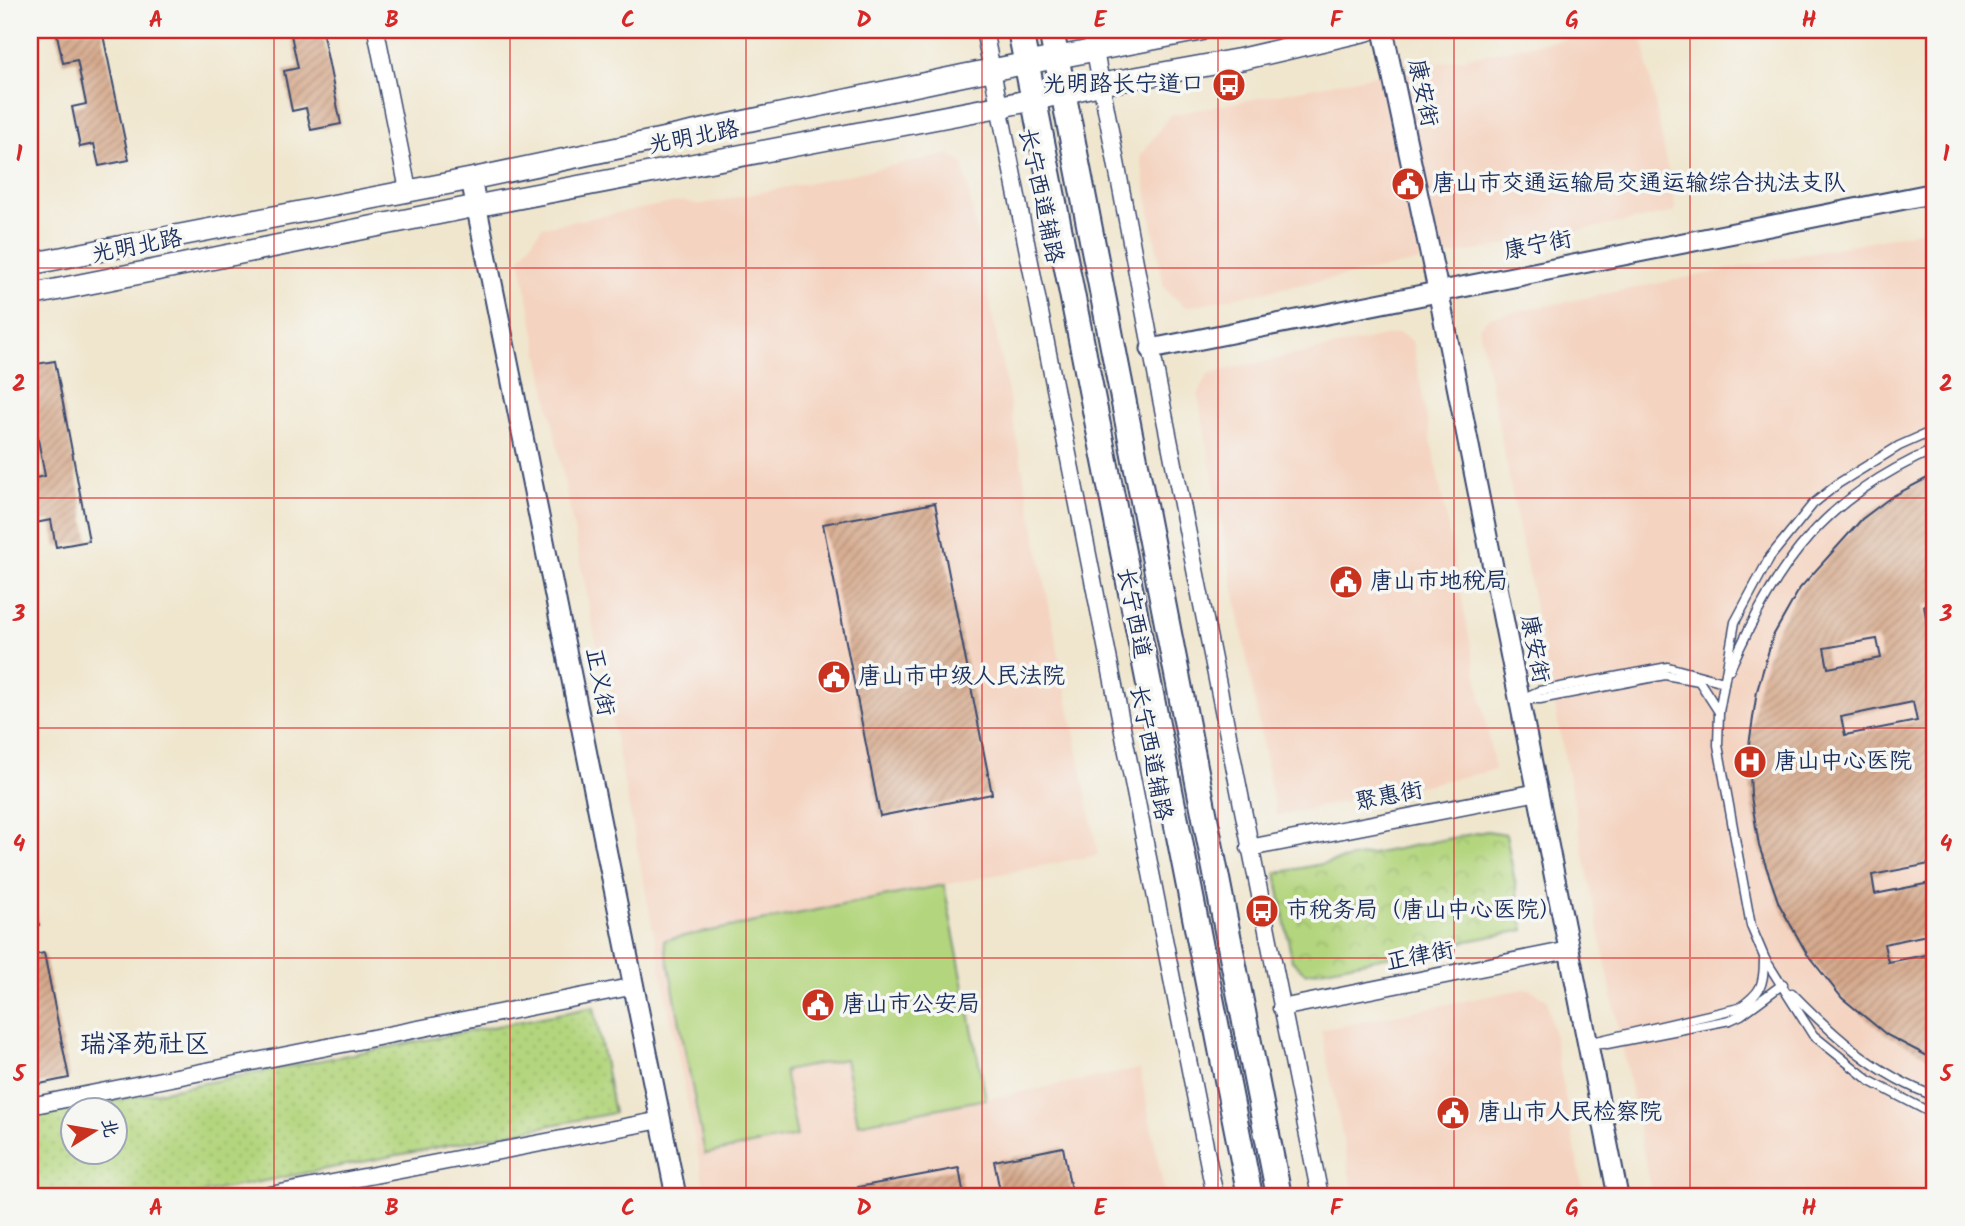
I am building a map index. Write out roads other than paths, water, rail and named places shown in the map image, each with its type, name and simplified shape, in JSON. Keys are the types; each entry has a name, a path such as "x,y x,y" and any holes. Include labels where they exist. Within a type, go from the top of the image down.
{"main road":[{"name":"长宁西道","path":"1020,30 1250,1196"},
{"name":"长宁西道","path":"1051,30 1279,1196"},
{"name":"光明北路","path":"30,264 471,179 991,70 1200,30"},
{"name":"光明北路","path":"30,295 476,206 998,107 1102,84 1242,59 1367,30"}],"street":[{"path":"376,30 408,190"},
{"name":"长宁西道辅路","path":"984,30 1215,1196"},
{"path":"1091,30 1280,1009 1320,1196"},
{"name":"康安街","path":"1383,30 1438,290 1618,1196"},
{"name":"正义街","path":"471,179 676,1196"},
{"name":"康宁街","path":"1151,349 1935,193"},
{"name":"聚惠街","path":"1249,848 1538,792"},
{"name":"正律街","path":"1280,1009 1569,950"},
{"path":"30,1106 635,986"},
{"path":"265,1196 661,1119"}],"lane":[{"path":"1935,430 1899,446 1839,483 1793,527 1770,557 1735,622 1719,712 1718,745 1751,926 1765,959 1813,1035 1841,1060 1901,1100 1935,1115"},
{"path":"1724,682 1760,604 1801,543 1848,499 1907,462 1935,449"},
{"path":"1519,699 1539,691 1668,667 1724,682"},
{"path":"1519,699 1540,699 1676,674 1699,681 1719,712"},
{"path":"1588,1043 1739,1008 1759,994 1765,959"},
{"path":"1588,1043 1606,1044 1730,1020 1783,984"},
{"path":"1783,984 1815,1016 1871,1063 1935,1096"}],"place":[{"name":"光明路长宁道口","path":"1229,85"},
{"name":"唐山市交通运输局交通运输综合执法支队","path":"1408,184"},
{"name":"唐山市地税局","path":"1346,582"},
{"name":"唐山市中级人民法院","path":"834,677"},
{"name":"唐山中心医院","path":"1750,762"},
{"name":"市税务局（唐山中心医院）","path":"1262,911"},
{"name":"唐山市公安局","path":"818,1005"},
{"name":"唐山市人民检察院","path":"1453,1113"}],"district":[{"name":"瑞泽苑社区","path":"145,1045"}]}
